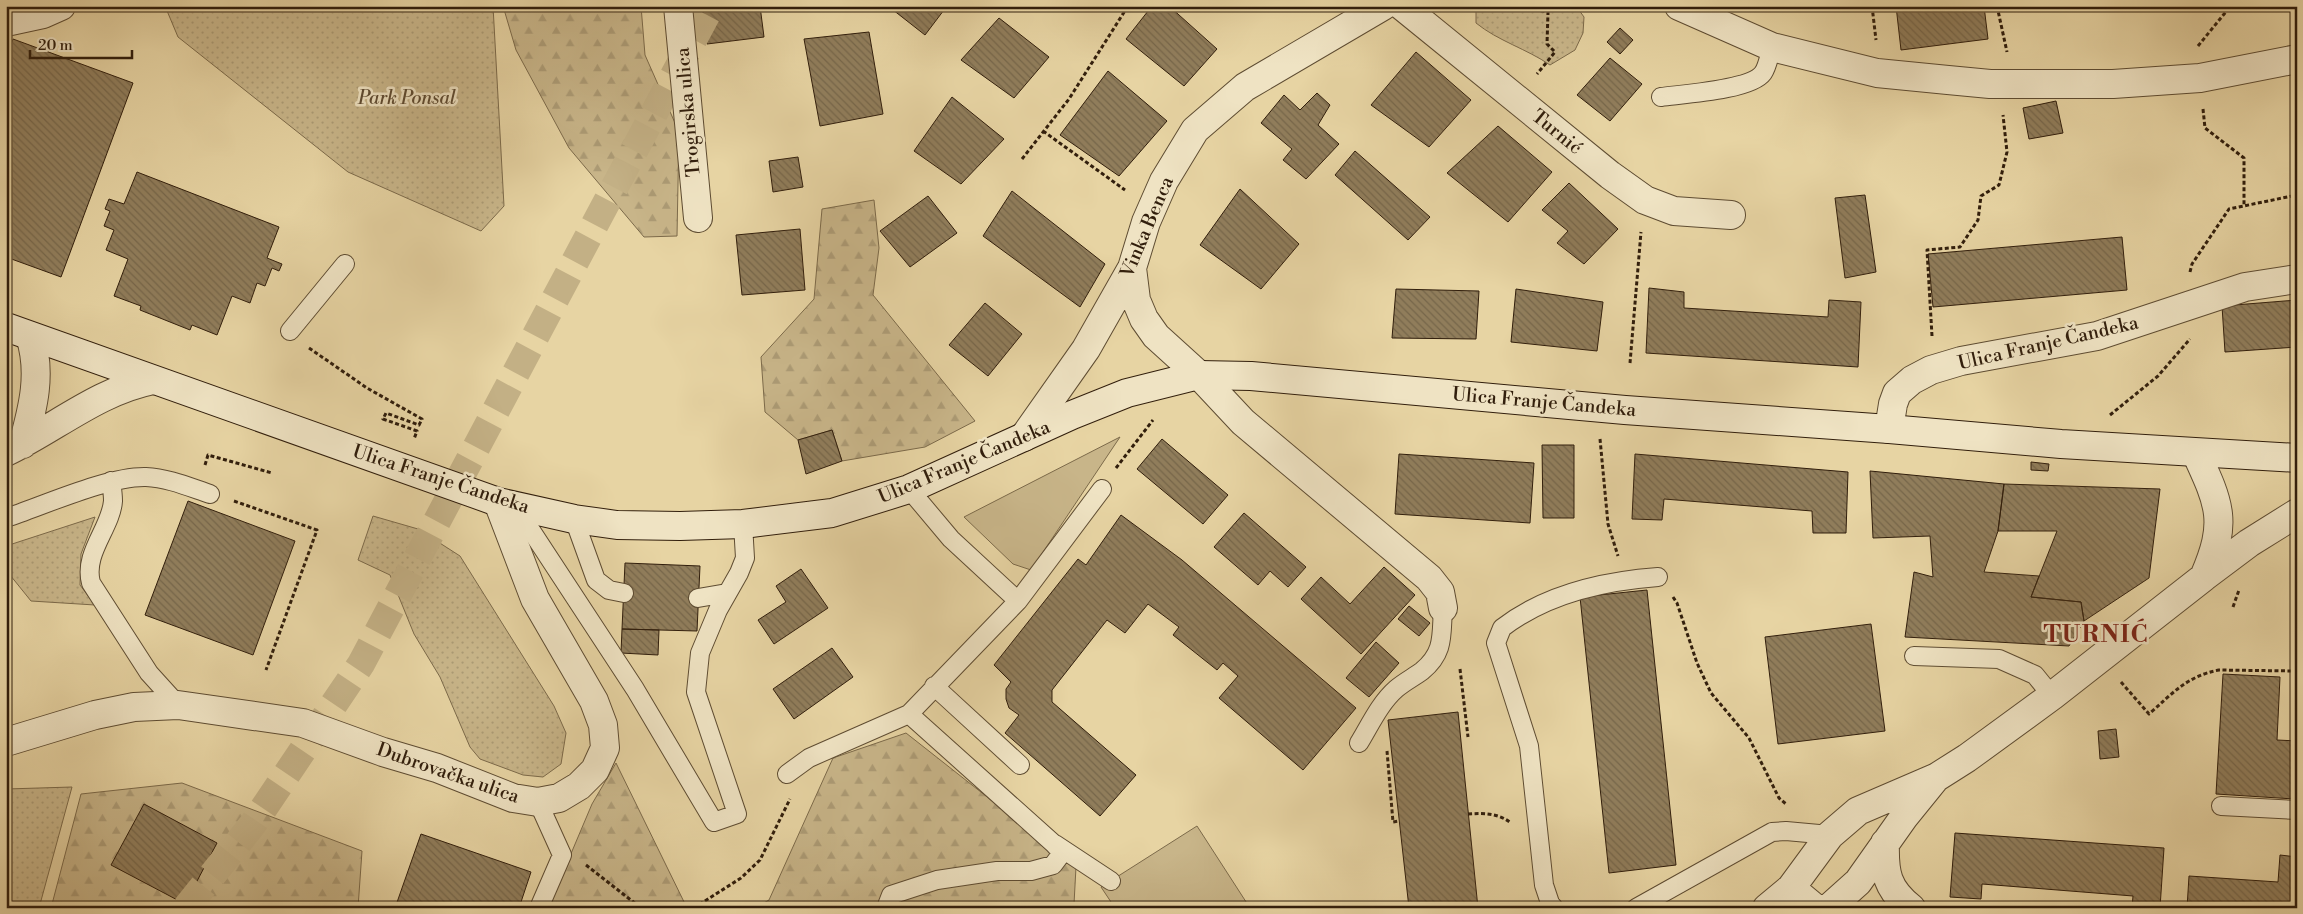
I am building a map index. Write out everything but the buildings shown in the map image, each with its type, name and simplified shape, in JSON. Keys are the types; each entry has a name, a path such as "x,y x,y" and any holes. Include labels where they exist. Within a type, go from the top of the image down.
{"street":[{"path":"6,22 43,14 61,6"},
{"name":"Trogirska ulica","path":"678,6 698,218"},
{"name":"Vinka Benca","path":"1024,437 1086,349 1132,268 1146,222 1164,181 1195,130 1245,87 1383,6"},
{"name":"Turnić","path":"1402,6 1610,175 1645,200 1674,211 1731,214"},
{"path":"1680,6 1772,47 1878,73 1990,84 2113,84 2181,80 2297,59"},
{"path":"1132,268 1136,300 1144,320 1156,336 1199,375 1243,422 1430,578 1440,592 1443,608"},
{"name":"Ulica Franje Čandeka","path":"1889,429 1893,404 1897,393 1912,380 1931,370 1961,361 2097,336 2245,287 2297,279"},
{"path":"15,448 32,412 37,367 35,352 18,332"},
{"name":"Ulica Franje Čandeka","path":"18,332 506,504 574,519 617,525 743,524 832,513 909,489 1024,437 1126,394 1199,375 1251,376 1625,410 1889,429 2061,444 2297,458"},
{"path":"15,448 107,395 132,384 153,380"},
{"path":"2196,453 2213,489 2219,528 2216,550 2204,576"},
{"name":"Dubrovačka ulica","path":"6,742 95,715 134,707 178,705 303,723 383,752 437,768 512,798 538,802 559,798 579,786 595,770 605,748 603,725 594,701 535,599 506,504"},
{"path":"1767,908 1791,888 1830,835 1858,811 1936,777 2052,696 2204,576 2249,543 2297,513"},
{"path":"1830,908 1858,882 1936,777"},
{"path":"1885,844 1884,864 1888,881 1898,897 1911,908"},
{"path":"1791,888 1815,908"}],"lane":[{"path":"1661,97 1733,87 1758,78 1764,72 1772,47"},
{"path":"290,331 345,264"},
{"path":"6,518 111,481 146,477 166,480 210,494"},
{"path":"111,481 113,503 92,557 88,574 91,582 149,674 178,705"},
{"path":"909,489 951,539 1018,600"},
{"path":"787,774 810,758 909,714 1018,600 1102,489"},
{"path":"506,504 635,689 714,822 737,814 696,692 700,653 718,610 739,573 745,558 743,524"},
{"path":"574,519 596,580 609,590 624,593"},
{"path":"1554,908 1550,903 1544,885 1529,746 1496,643 1502,628 1544,603 1592,587 1624,580 1658,577"},
{"path":"698,598 727,593"},
{"path":"1360,743 1382,706 1396,690 1422,671 1435,658 1441,645 1443,608"},
{"path":"1914,656 1999,659 2035,675 2052,696"},
{"path":"934,686 1020,765"},
{"path":"886,908 890,895 937,880 997,872 1031,871 1053,865 1062,853 909,714"},
{"path":"538,802 562,855 539,908"},
{"path":"2221,806 2297,810"},
{"path":"1636,908 1772,832 1786,831 1830,835"},
{"path":"1054,844 1111,881"}],"path":[{"path":"1022,159 1069,98 1128,6"},
{"path":"1463,8 1478,10 1506,6"},
{"path":"1515,6 1548,12 1547,44 1555,52 1537,74"},
{"path":"1872,6 1876,46"},
{"path":"1996,6 2007,54 1999,56"},
{"path":"2181,80 2194,51 2229,8 2234,6"},
{"path":"2203,104 2205,128 2244,158 2244,205"},
{"path":"1931,326 1927,250 1960,247 1978,220 1981,196 1999,185 2007,152 2003,109"},
{"path":"1043,132 1126,191"},
{"path":"2192,264 2229,209 2297,195"},
{"path":"1630,363 1641,231"},
{"path":"290,331 306,346 367,388 422,419 419,425 386,413 384,419 417,431 413,440"},
{"path":"2103,420 2158,376 2186,345 2194,332"},
{"path":"1131,447 1148,425"},
{"path":"1599,433 1608,524 1617,553"},
{"path":"202,474 208,456 272,473"},
{"path":"210,494 317,530 266,670"},
{"path":"2292,592 2297,591"},
{"path":"1678,604 1697,663 1711,693 1749,738 1779,798 1792,809"},
{"path":"1441,645 1459,665 1468,737"},
{"path":"2120,680 2149,714 2194,676 2220,670 2297,671"},
{"path":"1382,706 1394,822 1399,821"},
{"path":"694,908 741,878 760,860 810,758"},
{"path":"1468,814 1488,813"},
{"path":"562,855 589,866 641,908"}],"green space":[{"name":"Park Ponsal","path":"165,6 493,6 504,206 481,231 348,172 178,37"},
{"path":"503,6 641,6 645,55 679,132 677,236 644,237 569,148 516,50"},
{"path":"1476,6 1576,6 1584,17 1583,33 1575,50 1550,65 1494,35 1476,23"},
{"path":"874,200 879,248 873,295 975,421 925,447 842,461 832,430 798,440 765,412 761,357 814,299 822,209"},
{"path":"1120,437 1031,570 1013,564 964,517"},
{"path":"373,516 418,529 460,556 554,706 566,733 561,764 543,777 523,775 480,759 470,747 440,677 414,634 390,575 358,560"},
{"path":"95,517 81,554 80,585 95,605 31,601 6,570 6,546"},
{"path":"906,733 1076,867 1074,904 1077,908 755,908 769,900 833,758"},
{"path":"616,763 687,908 548,908 592,804"},
{"path":"182,783 362,851 358,908 51,908 81,794"},
{"path":"72,787 39,908 6,908 6,789"},
{"path":"1197,826 1250,908 1115,908 1101,887"}],"tunnel":[{"path":"186,908 253,824 361,664 711,6"}],"district":[{"name":"TURNIĆ","path":"2096,635"}]}
